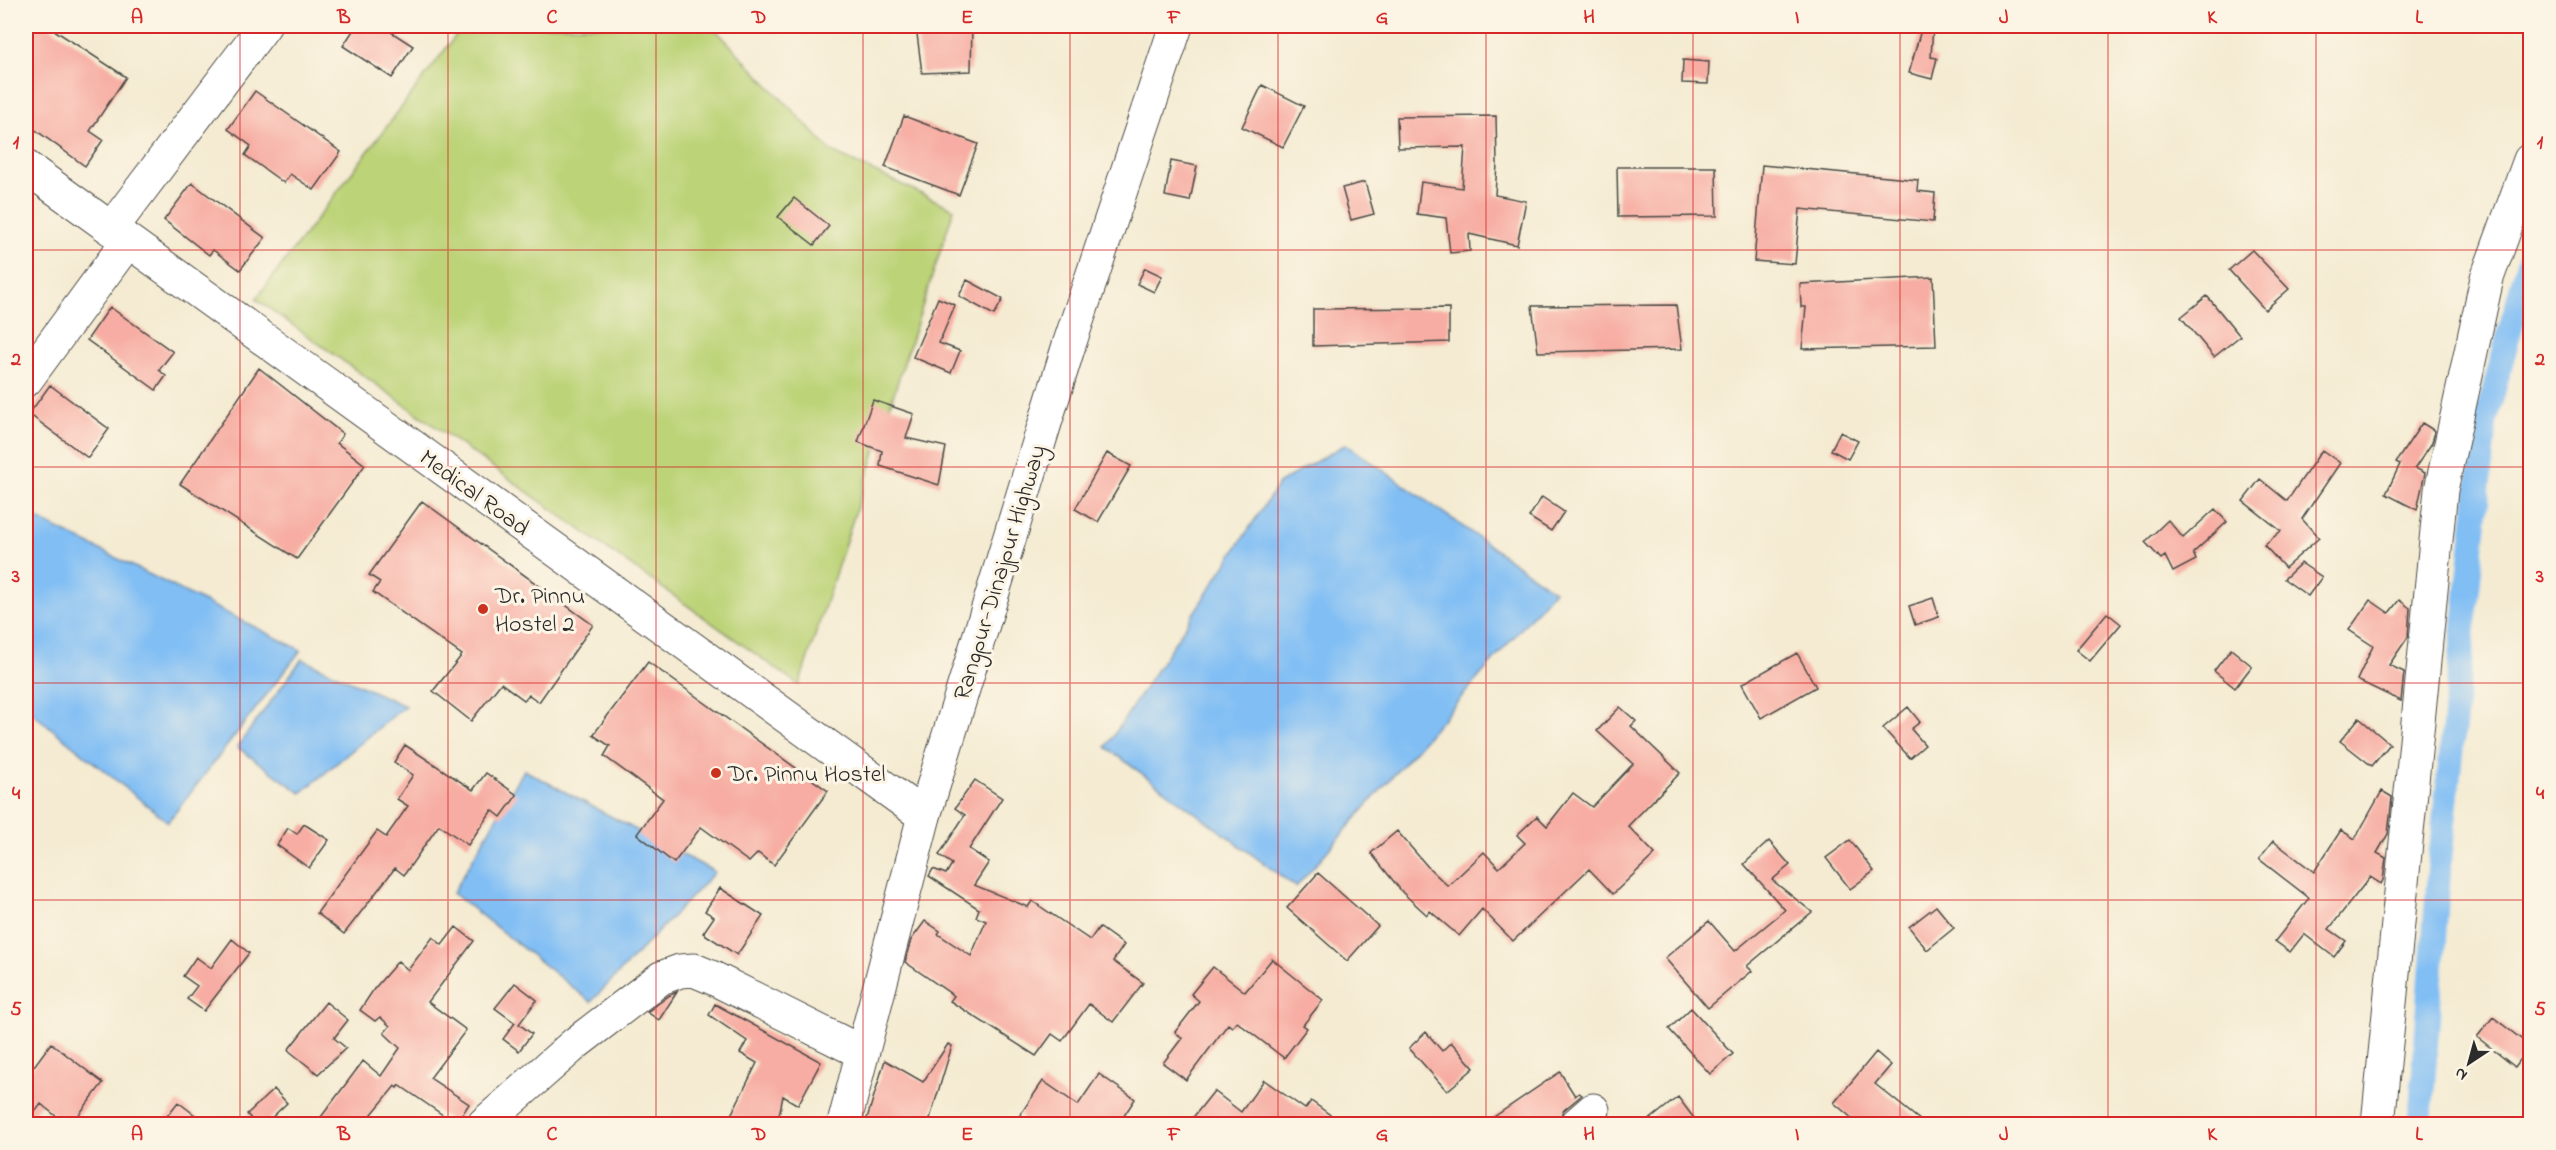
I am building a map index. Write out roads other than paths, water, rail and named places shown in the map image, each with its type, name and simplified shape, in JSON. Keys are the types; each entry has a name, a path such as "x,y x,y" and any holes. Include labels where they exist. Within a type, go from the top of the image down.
{"main road":[{"path":"26,380 120,235 264,26"},
{"name":"Rangpur-Dinajpur Highway","path":"844,1125 861,1052 924,816 1069,345 1176,26"},
{"path":"2378,1125 2441,490 2487,278 2523,203 2530,160"},
{"name":"Medical Road","path":"26,167 924,816"},
{"path":"484,1125 576,1043 661,978 680,971 694,970 713,978 861,1052"}],"water":[{"path":"1346,444 1554,591 1296,887 1106,747 1279,483"},
{"path":"26,513 301,650 168,822 26,708"},
{"path":"302,659 405,706 301,793 237,747"},
{"path":"524,770 715,872 591,1002 453,893"}],"waterway":[{"path":"2420,1124 2439,871 2485,423 2530,256"}],"place":[{"name":"Dr. Pinnu Hostel 2","path":"483,609"},
{"name":"Dr. Pinnu Hostel","path":"716,773"}]}
